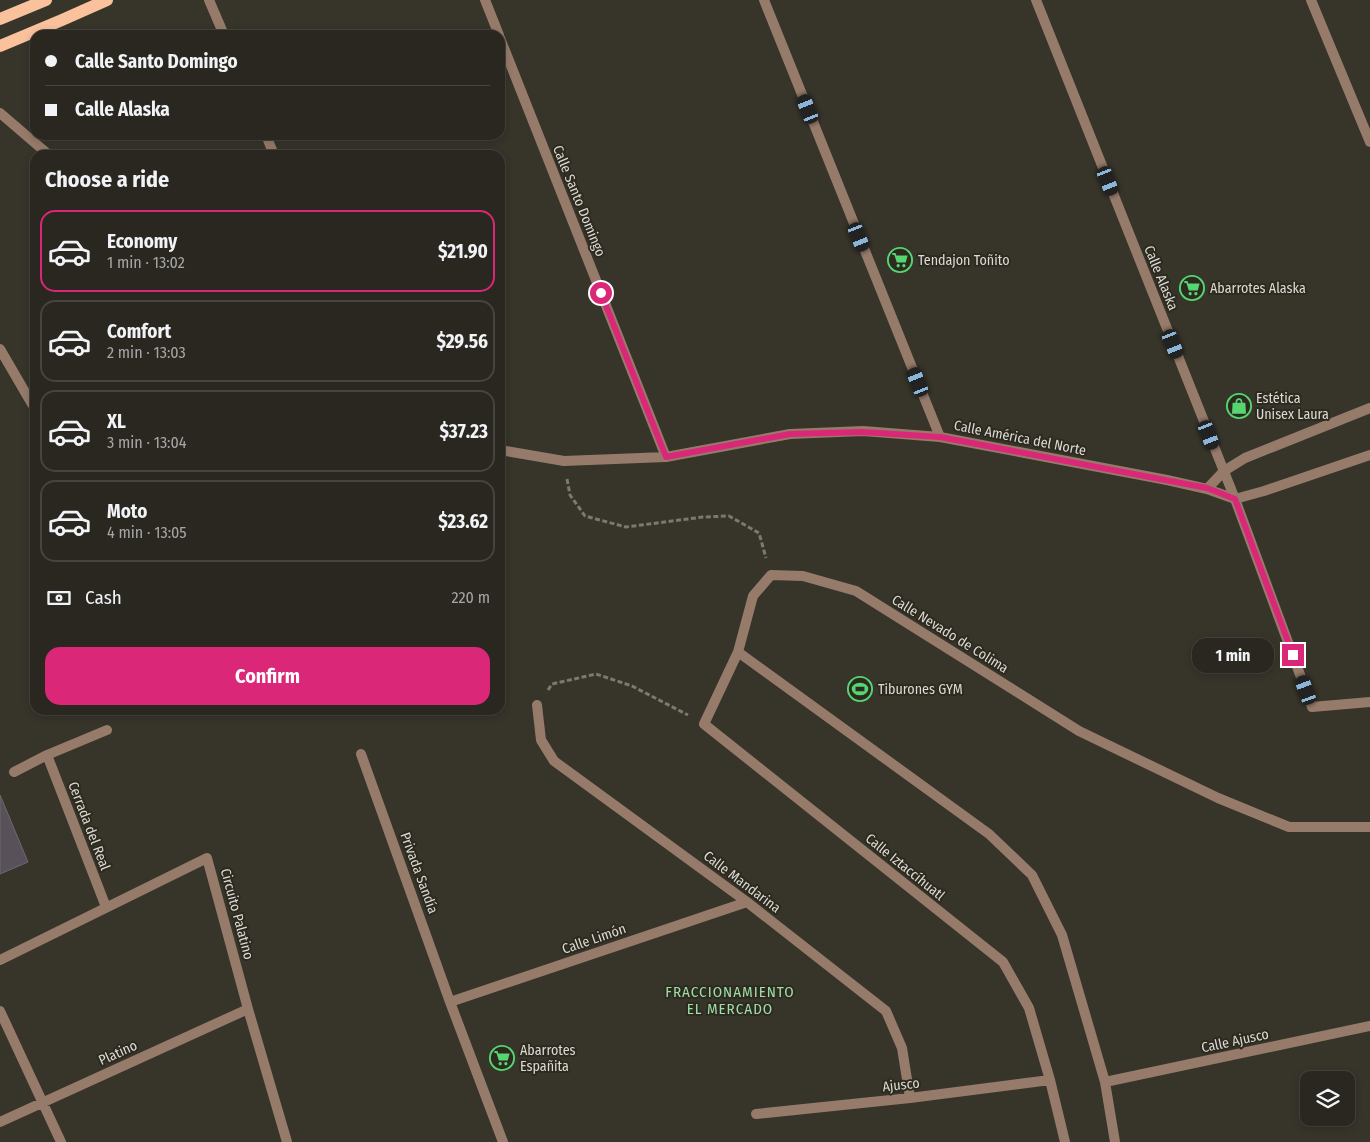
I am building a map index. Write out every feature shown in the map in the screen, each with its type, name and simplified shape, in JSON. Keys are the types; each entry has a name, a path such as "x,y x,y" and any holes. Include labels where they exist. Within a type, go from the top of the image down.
{"main road":[{"path":"0,19 46,0"},
{"path":"38,30 107,0"},
{"path":"0,46 30,33"}],"street":[{"path":"209,0 222,30"},
{"name":"Calle Santo Domingo","path":"485,0 496,30"},
{"path":"764,0 940,437"},
{"name":"Calle Alaska","path":"1036,0 1235,499 1312,707 1370,702"},
{"path":"1311,0 1370,142"},
{"name":"Calle Santo Domingo","path":"505,52 666,457"},
{"path":"0,113 30,139"},
{"path":"32,140 43,150"},
{"path":"0,349 30,401"},
{"path":"1207,488 1224,471 1245,458 1370,408"},
{"name":"Calle América del Norte","path":"505,451 564,461 666,457 790,434 863,432 940,437 1207,488 1235,499"},
{"path":"1235,499 1370,455"},
{"path":"704,724 738,652 753,596 771,575"},
{"name":"Calle Nevado de Colima","path":"771,575 803,576 856,591 1079,731 1218,798 1289,827 1370,827"},
{"path":"738,652 989,834 1032,875 1062,935 1105,1082 1115,1142"},
{"name":"Calle Mandarina","path":"537,705 542,740 554,761 748,902 886,1011 902,1048 910,1098"},
{"name":"Calle Iztaccíhuatl","path":"704,724 1003,962 1029,1008 1050,1080 1064,1142"},
{"path":"14,772 47,755 107,730"},
{"name":"Privada Sandía","path":"361,754 450,1002 503,1142"},
{"name":"Cerrada del Real","path":"47,755 106,907"},
{"name":"Circuito Palatino","path":"0,960 207,858 287,1142"},
{"name":"Calle Limón","path":"450,1002 748,902"},
{"name":"Platino","path":"0,1122 248,1009"},
{"path":"0,1011 61,1142"},
{"name":"Calle Ajusco","path":"1105,1082 1370,1026"},
{"name":"Ajusco","path":"756,1114 910,1098 1050,1080"}],"path":[{"path":"564,461 570,495 585,516 626,527 703,517 730,516 759,533 771,575"},
{"path":"537,705 552,684 596,674 632,686 704,724"}],"building":[{"path":"0,795 28,862 0,874"}],"place":[{"name":"Tendajon Toñito","path":"900,260"},
{"name":"Abarrotes Alaska","path":"1192,288"},
{"name":"Estética Unisex Laura","path":"1239,406"},
{"name":"Tiburones GYM","path":"860,689"},
{"name":"Abarrotes Españita","path":"502,1058"}],"district":[{"name":"FRACCIONAMIENTO EL MERCADO","path":"730,1000"}],"route":[{"path":"601,293 666,457 790,434 863,432 940,437 1207,488 1235,499 1293,655"}]}
